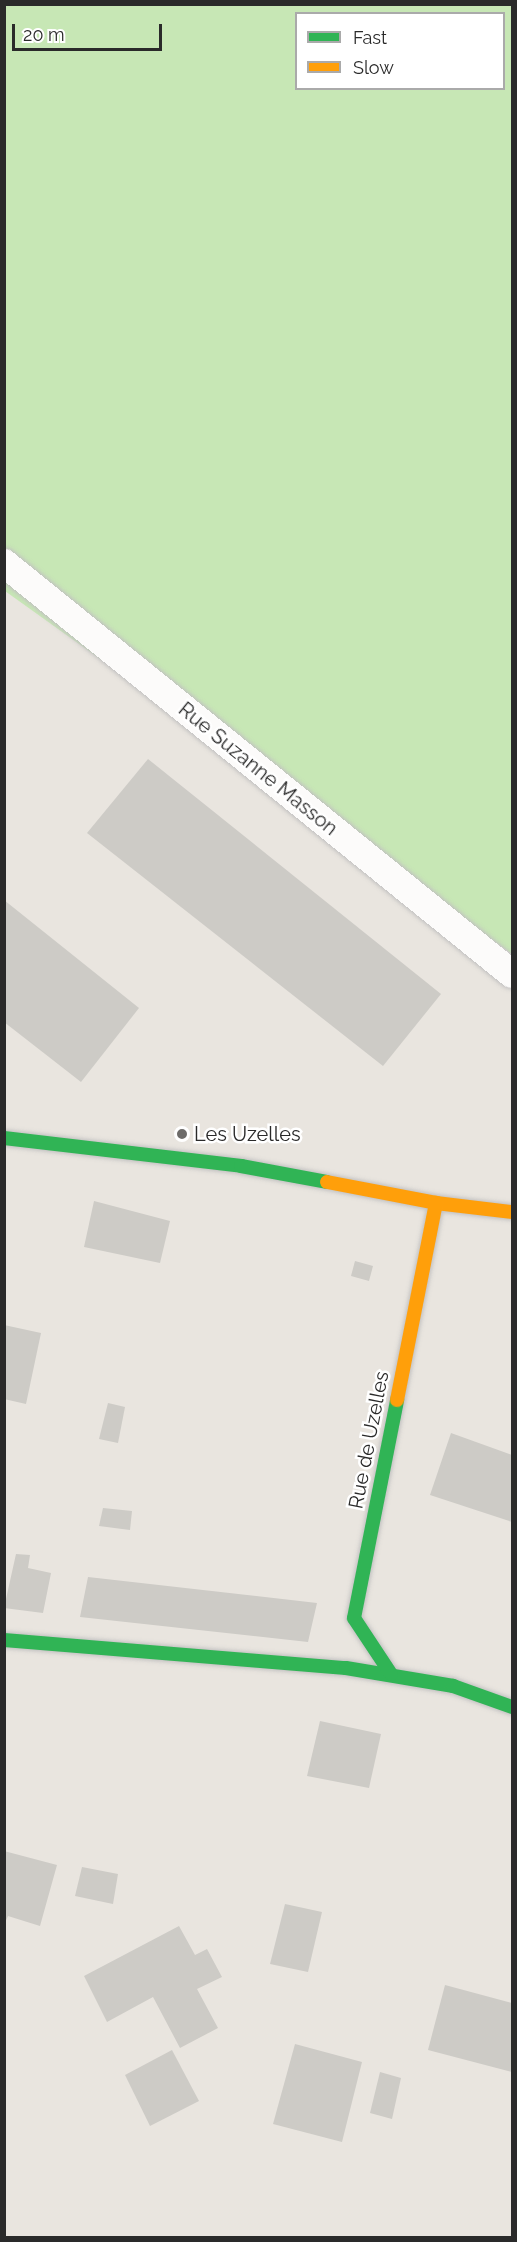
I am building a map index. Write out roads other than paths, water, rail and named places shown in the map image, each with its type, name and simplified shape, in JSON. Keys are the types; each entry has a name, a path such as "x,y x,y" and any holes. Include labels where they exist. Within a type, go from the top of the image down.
{"street":[{"path":"4,1138 241,1166 436,1203 513,1212"},
{"name":"Rue de Uzelles","path":"391,1674 354,1618 436,1203"},
{"path":"4,1640 391,1674 453,1686 513,1707"}],"lane":[{"name":"Rue Suzanne Masson","path":"4,563 513,974"}],"place":[{"name":"Les Uzelles","path":"182,1134"}]}
